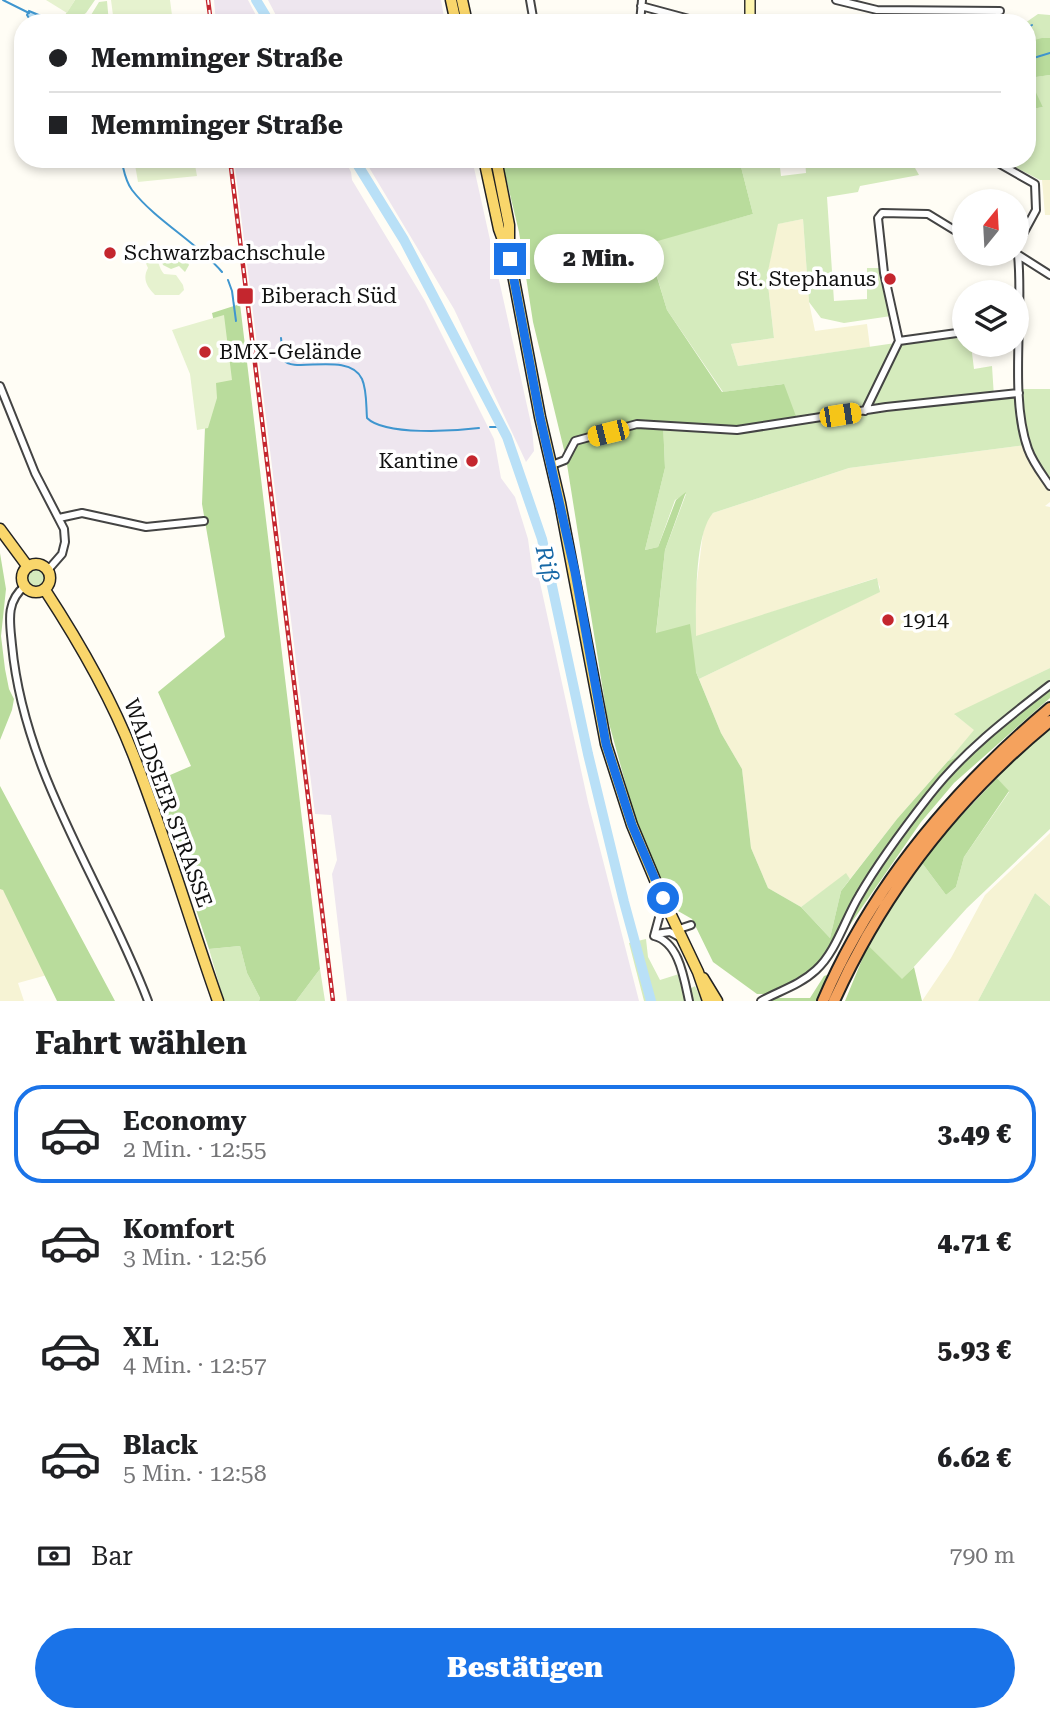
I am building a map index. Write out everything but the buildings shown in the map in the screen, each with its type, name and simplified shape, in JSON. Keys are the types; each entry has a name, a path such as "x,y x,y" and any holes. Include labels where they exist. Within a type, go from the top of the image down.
{"highway":[{"path":"823,1001 862,924 918,841 975,775 1050,708"},
{"path":"834,1001 874,923 928,843 984,779 1050,721"}],"main road":[{"path":"486,168 499,229 510,259"},
{"path":"498,168 509,225 510,259 540,417 575,572 606,744 632,825 698,972 708,1001"},
{"path":"0,529 28,567"},
{"path":"41,565 48,570 51,580 45,590 34,592 24,586 22,574 28,567 41,565"},
{"name":"WALDSEER STRASSE","path":"45,590 96,673 133,752 218,1001"},
{"path":"698,972 717,1001"}],"street":[{"path":"836,0 877,10 1000,11"},
{"path":"641,3 676,14"},
{"path":"1007,168 1035,184 1036,210 1029,223"},
{"path":"865,411 899,341 884,273 879,216 898,212 928,214 952,229"},
{"path":"1029,262 1048,271"},
{"path":"1019,275 1034,265"},
{"path":"1018,266 1019,280"},
{"path":"899,341 952,334"},
{"path":"1019,357 1019,393 1027,447 1050,486"},
{"path":"0,386 35,473 64,529 64,548 59,559 48,570"},
{"path":"552,465 570,456 575,442 637,424 737,430 865,411 1019,393"},
{"path":"59,518 82,513 146,527 204,521"},
{"path":"24,586 13,599 9,619 21,703 49,786 148,1001"},
{"path":"761,1001 792,987 817,969 828,955 858,897 944,776 984,737 1050,685"},
{"path":"654,935 663,898"},
{"path":"658,925 673,918"},
{"path":"678,929 691,925"},
{"path":"654,935 670,932 685,942"},
{"path":"654,935 663,938 671,946 679,962 689,1001"}],"shaded area":[{"path":"214,0 248,0 255,14 215,14"},
{"path":"268,0 441,0 443,14 275,14"},
{"path":"235,168 349,168 352,180 425,301 494,439 501,478 515,497 528,539 533,576 539,578 588,802 639,1001 347,1001 332,874 337,860 331,815 315,814"},
{"path":"369,168 474,168 532,428 534,451 526,462 454,309"},
{"path":"1042,180 1050,180 1050,215 1045,215"},
{"path":"803,219 809,302 815,331 867,324 870,347 738,366 731,344 774,338 767,276 777,224"},
{"path":"1026,445 1050,489 1050,502 1045,506 1050,507 1050,668 955,715 975,730 897,819 850,879 846,874 801,907 768,888 751,848 742,769 721,733 699,679 879,592 880,587 876,578 696,637 696,589 707,519 713,513 849,468"},
{"path":"1050,833 1050,906 1035,893 978,1001 922,1001 951,958 985,895"},
{"path":"0,884 47,975 18,983 24,1001 0,1001"}],"green space":[{"path":"46,0 75,0 67,13"},
{"path":"75,0 95,0 84,14 66,14"},
{"path":"111,0 170,0 172,14 113,14"},
{"path":"107,1 108,14 92,14 99,2"},
{"path":"1036,15 1050,15 1050,38 1036,40"},
{"path":"1050,38 1050,75 1036,77 1036,40"},
{"path":"1050,75 1050,180 1040,180 1017,168 1036,168 1036,108 1043,107 1036,93 1036,77"},
{"path":"1036,92 1043,107 1036,108"},
{"path":"136,168 196,168 197,176 138,182"},
{"path":"504,168 741,168 753,214 647,244 667,310 722,392 784,384 797,419 739,427 663,422 665,468 645,550 658,547 676,500 686,492 665,550 656,633 690,624 696,672 721,733 742,769 751,848 768,888 801,907 830,938 841,891 897,819 948,761 974,749 982,735 1050,685 1050,698 954,783 921,822 836,945 811,972 772,994 757,994 713,962 692,919 671,907 640,836 607,716 566,458 533,322 519,232"},
{"path":"741,168 780,168 781,176 806,173 806,168 915,168 919,175 860,186 858,192 827,197 834,301 867,299 867,268 879,268 891,316 844,323 821,318 809,302 803,219 778,224 767,276 774,338 731,344 738,366 952,335 952,357 972,357 974,369 992,366 994,397 1022,395 1022,389 1050,389 1050,484 1038,466 1031,446 1026,445 849,468 713,513 702,537 699,554 696,636 877,578 880,592 699,679 696,672 656,634 665,550 686,494 675,500 658,547 645,550 665,468 663,422 739,427 783,384 723,392 667,310 647,243 753,214"},
{"path":"162,252 186,258 189,265 185,272 179,266 171,269 163,265 160,257"},
{"path":"153,253 164,274 176,275 183,285 184,290 179,295 155,295 148,286 145,276 148,268 144,259"},
{"path":"240,304 320,969 296,1001 259,1001 260,998 247,973 240,946 209,949 154,782 191,766 158,692 225,637 202,504 206,402 223,363 212,313"},
{"name":"BMX-Gelände","path":"224,315 232,380 216,383 217,398 208,428 197,430 190,374 172,330"},
{"path":"0,553 6,589 1,636 9,689 14,699 0,740"},
{"path":"36,568 43,571 46,578 43,585 36,588 29,585 26,578 29,571"},
{"path":"1050,668 1050,685 974,749 948,761 974,730 954,714"},
{"path":"1050,728 1050,829 967,908 902,980 868,945 892,903 922,863 946,895 956,887 964,857 1009,792 997,778 1019,753"},
{"path":"997,778 1009,791 964,857 956,887 946,895 922,863 944,834"},
{"path":"0,786 115,1001 57,1001 3,890 0,889"},
{"path":"846,873 850,879 841,891 830,938 801,907"},
{"path":"1035,893 1050,906 1050,1001 978,1001"},
{"path":"646,939 648,957 660,980 679,974 684,992 695,986 702,1001 644,1001 629,943"},
{"path":"868,945 902,979 914,967 922,1001 845,1001"},
{"path":"240,946 247,973 260,998 259,1001 224,1001 209,949"},
{"path":"320,969 325,1001 296,1001"},
{"path":"830,974 819,1001 769,1001 769,998 810,998 824,976"}],"waterway":[{"path":"3,0 29,13"},
{"name":"Riß","path":"256,0 265,14"},
{"path":"1036,57 1050,53"},
{"path":"123,168 128,183 142,201 222,272"},
{"name":"Riß","path":"360,168 404,240 507,437 542,539 588,754 651,1001"},
{"path":"228,280 236,321"},
{"path":"281,338 283,358 289,364 334,364 355,371 364,383 367,418 376,424 421,431 479,428"},
{"path":"490,427 501,427"}],"railway":[{"path":"208,0 210,14"},
{"path":"231,168 333,1001"}],"place":[{"name":"Schwarzbachschule","path":"110,253"},
{"name":"St. Stephanus","path":"890,279"},
{"name":"Biberach Süd","path":"245,296"},
{"name":"BMX-Gelände","path":"205,352"},
{"name":"Kantine","path":"472,461"},
{"name":"1914","path":"888,620"}],"route":[{"path":"510,259 540,417 575,572 606,744 632,825 663,898"}]}
